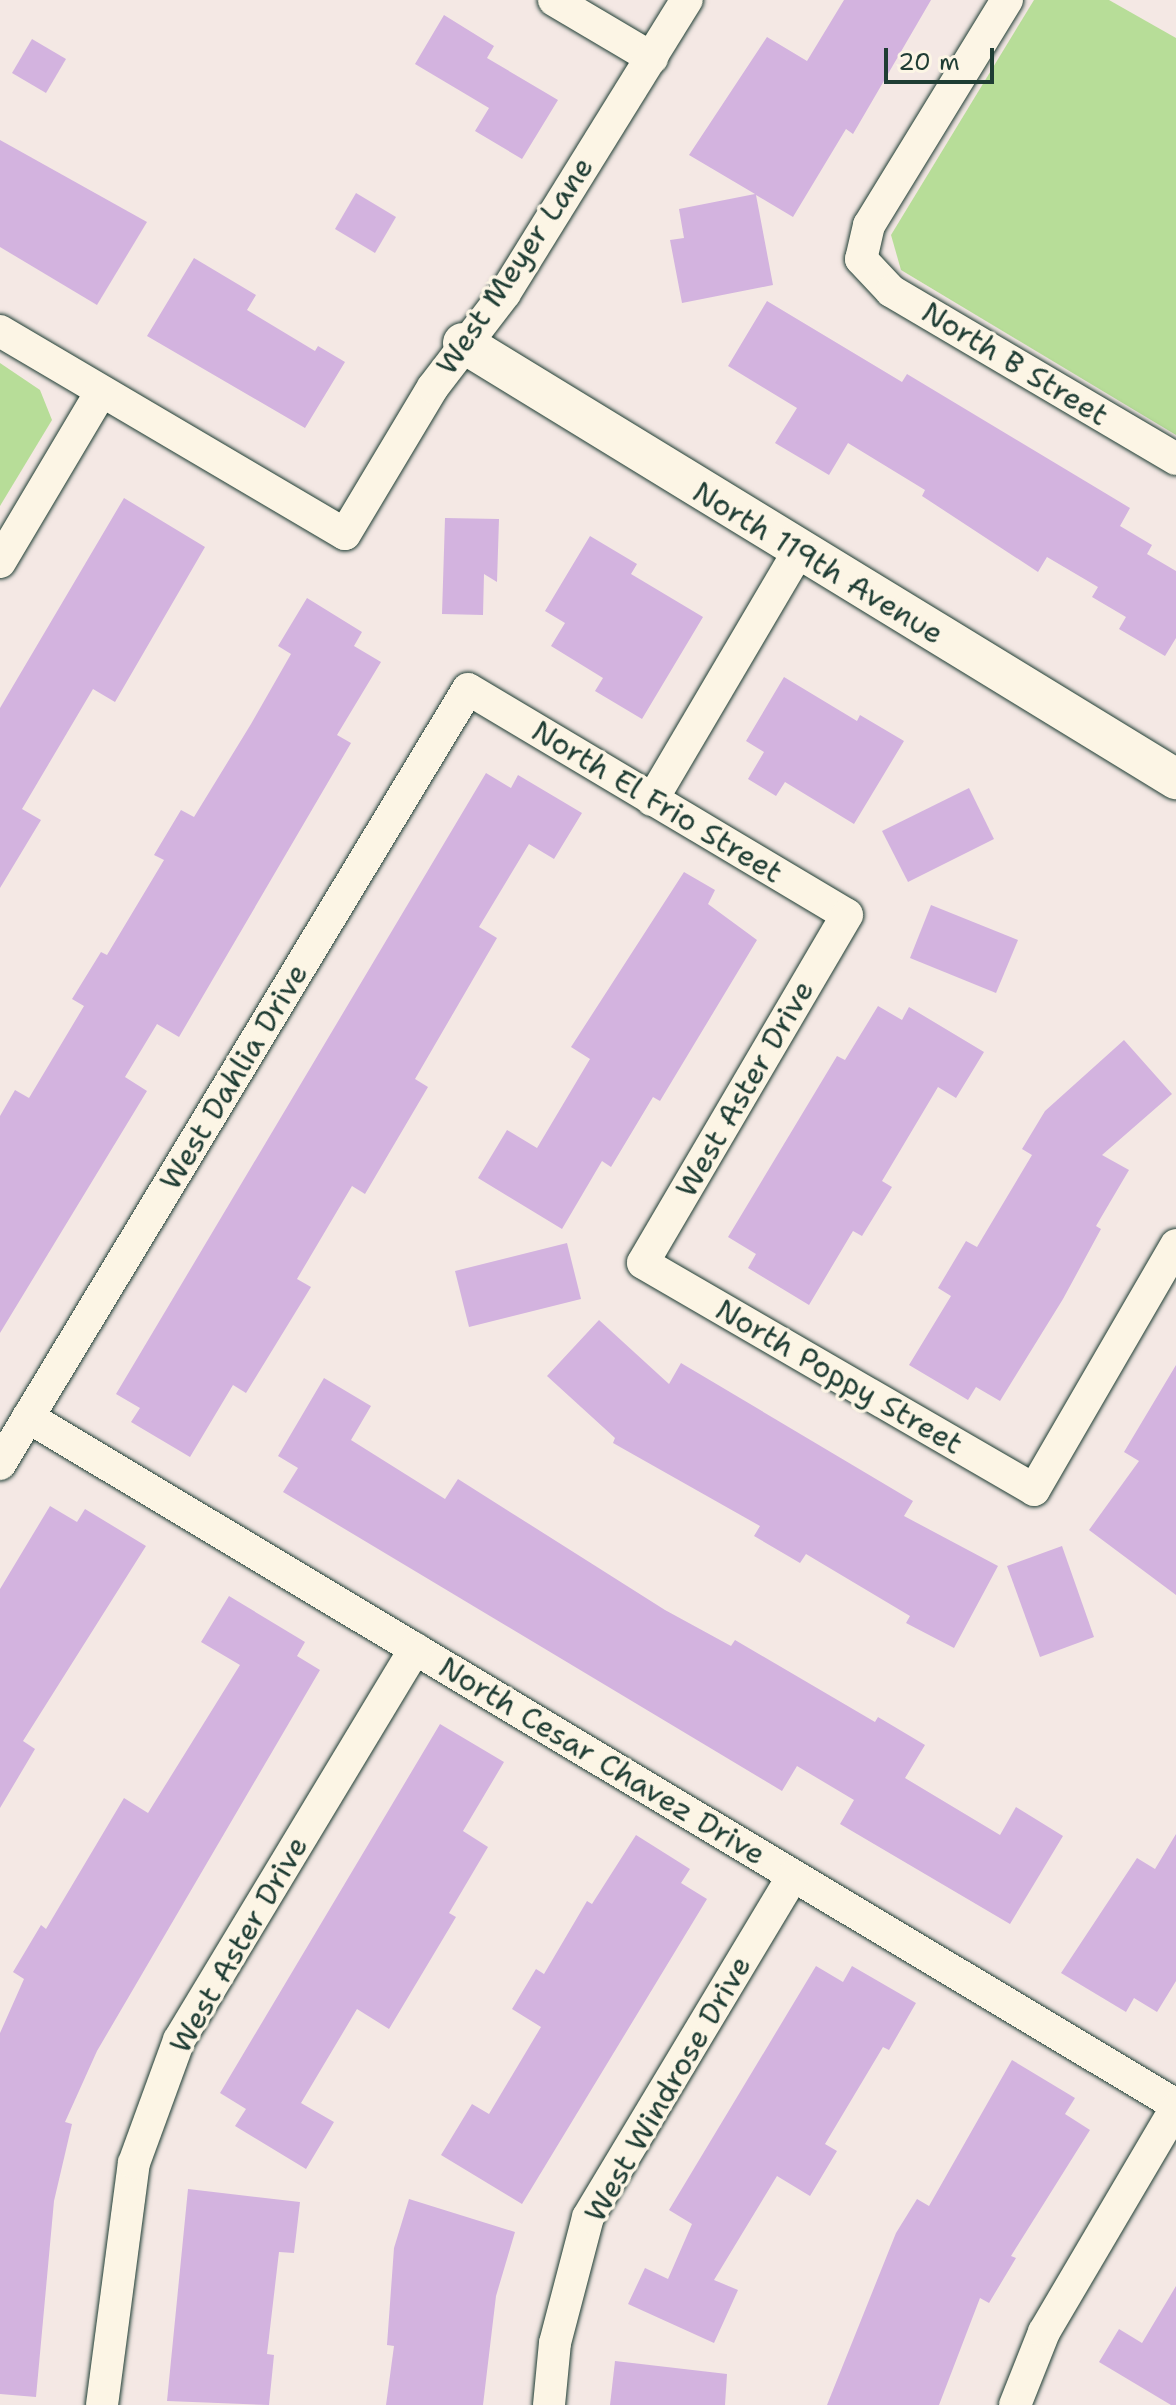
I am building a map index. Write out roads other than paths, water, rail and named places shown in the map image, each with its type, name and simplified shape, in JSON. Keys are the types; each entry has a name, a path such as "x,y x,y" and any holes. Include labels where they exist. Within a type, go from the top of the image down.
{"street":[{"path":"554,0 652,58"},
{"name":"West Meyer Lane","path":"101,392 345,534 463,343 505,293 687,0"},
{"name":"North B Street","path":"1007,0 869,225 861,259 891,291 1176,459"},
{"path":"0,331 101,392 0,562"},
{"name":"North 119th Avenue","path":"463,343 798,552 1176,779"},
{"path":"652,800 798,552"},
{"name":"North El Frio Street","path":"468,689 847,915"},
{"name":"West Dahlia Drive","path":"0,1464 468,689"},
{"name":"West Aster Drive","path":"643,1263 847,915"},
{"name":"North Poppy Street","path":"643,1263 1034,1490 1176,1245"},
{"name":"North Cesar Chavez Drive","path":"28,1417 1176,2106"},
{"name":"West Aster Drive","path":"102,2405 134,2163 179,2040 415,1649"},
{"name":"West Windrose Drive","path":"549,2405 555,2343 588,2217 793,1876"},
{"path":"1015,2405 1044,2332 1176,2106"}]}
